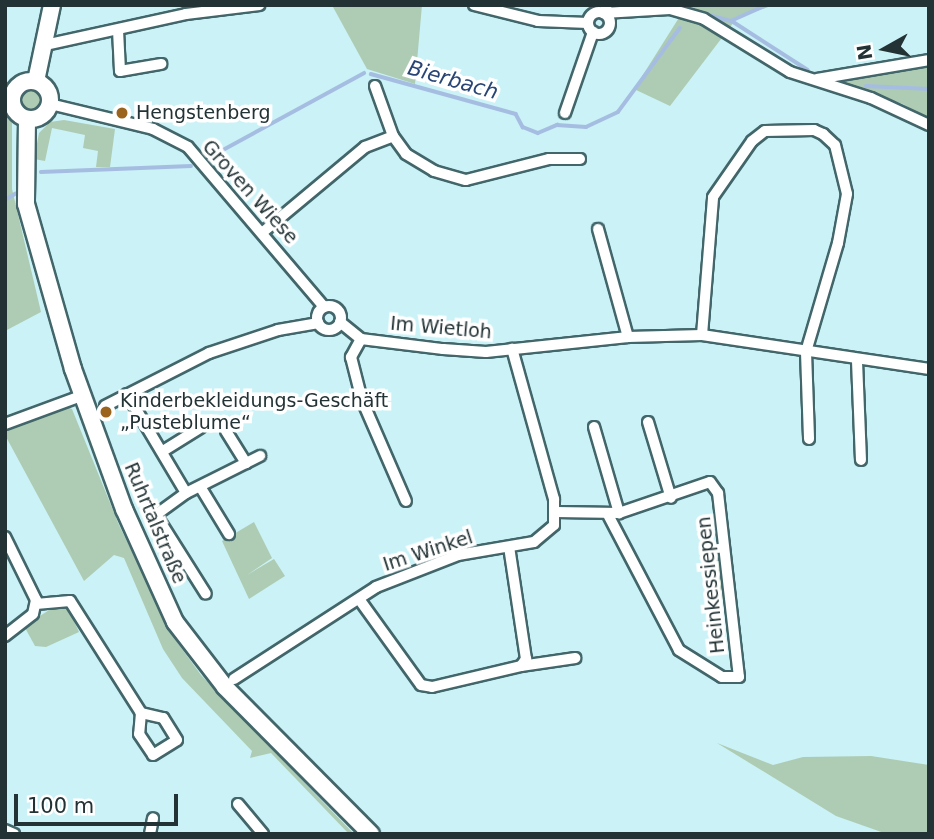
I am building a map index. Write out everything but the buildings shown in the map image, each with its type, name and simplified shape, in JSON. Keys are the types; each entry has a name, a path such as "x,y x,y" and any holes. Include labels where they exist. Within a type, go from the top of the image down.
{"main road":[{"path":"36,81 52,5"},
{"path":"36,81 44,86 50,104 44,114 27,119 9,103 16,89 36,81"},
{"name":"Ruhrtalstraße","path":"27,119 26,204 81,396 124,509 175,622 194,652 371,834"}],"street":[{"path":"45,45 118,30 187,10 259,5"},
{"path":"474,5 538,21 608,29 605,9"},
{"path":"565,113 593,14 605,9 670,9 704,19 790,72 870,98 929,125"},
{"path":"118,30 120,71 161,64"},
{"path":"814,79 929,60"},
{"path":"375,86 393,135 416,163 466,180 549,159 580,159"},
{"name":"Groven Wiese","path":"50,104 138,124 176,139 200,158 324,307 335,308 340,322"},
{"path":"702,335 713,197 765,131 814,130 835,145 847,194 838,243 806,352 809,439"},
{"path":"264,232 365,147 393,135"},
{"path":"598,229 628,337"},
{"path":"318,323 324,307"},
{"path":"105,405 209,353 278,330 318,323 327,330 340,322"},
{"name":"Im Wietloh","path":"340,322 361,339 475,351 628,337 702,335 857,362 929,369"},
{"path":"361,339 351,357 362,400 406,501"},
{"path":"512,349 556,512 614,514 671,498 648,422"},
{"path":"857,362 861,460"},
{"path":"127,394 186,493"},
{"path":"5,424 81,396"},
{"path":"163,451 200,428"},
{"path":"594,428 614,514"},
{"path":"226,430 246,463"},
{"path":"206,594 156,515 186,493 201,488 260,456"},
{"name":"Heinkessiepen","path":"614,514 679,650 723,677 739,677 718,493 710,482 671,498"},
{"path":"201,488 229,534"},
{"name":"Im Winkel","path":"234,679 359,599 458,555 509,547 546,535 556,512"},
{"path":"5,537 36,604 33,614 5,636"},
{"path":"509,547 526,659 521,666"},
{"path":"359,599 421,685 432,687 521,666 575,658"},
{"path":"36,604 70,601 141,713"},
{"path":"238,804 263,834"},
{"path":"150,834 153,818"},
{"path":"5,831 14,834"}],"green space":[{"path":"422,5 415,84 367,69 333,7"},
{"path":"687,5 774,5 737,18 670,106 634,89"},
{"path":"929,64 929,119 903,104 845,85 848,76"},
{"path":"27,91 35,91 41,101 35,111 27,111 21,105 21,97"},
{"path":"5,114 12,122 12,189 41,312 5,331"},
{"path":"64,120 115,129 110,167 96,167 98,151 83,148 85,135 52,128 45,161 34,159 39,133 50,122"},
{"path":"65,406 72,409 119,525 174,638 201,675 354,834 349,834 271,753 250,758 252,751 182,678 163,649 124,558 114,555 84,581 5,435 5,429"},
{"path":"254,522 272,558 247,575 274,559 285,576 249,599 222,541"},
{"path":"721,544 727,599 710,601 703,547"},
{"path":"67,606 79,632 46,647 35,646 24,626 54,607"},
{"path":"717,743 773,765 803,757 871,756 929,765 929,834 887,834 836,816"}],"waterway":[{"path":"733,20 766,5"},
{"name":"Bierbach","path":"694,11 732,21 808,70"},
{"name":"Bierbach","path":"371,74 516,114 523,127 538,133 557,125 586,127 618,112 680,28"},
{"name":"Bierbach","path":"212,156 364,73"},
{"name":"Bierbach","path":"866,86 929,89"},
{"name":"Bierbach","path":"41,172 191,166"},
{"name":"Bierbach","path":"5,200 15,194"}],"place":[{"name":"Hengstenberg","path":"122,113"},
{"name":"Kinderbekleidungs-Geschäft „Pusteblume“","path":"106,412"}]}
